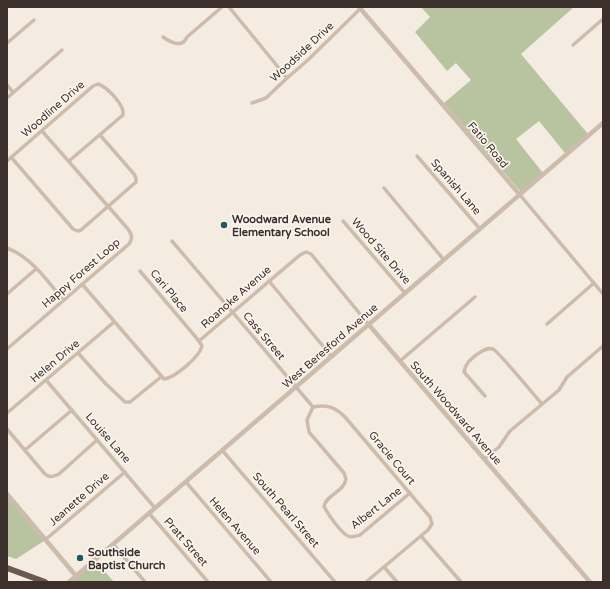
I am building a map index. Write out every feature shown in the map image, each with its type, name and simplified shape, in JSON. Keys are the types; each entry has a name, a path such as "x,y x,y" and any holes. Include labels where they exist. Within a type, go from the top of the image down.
{"highway":[{"path":"7,568 45,582"}],"street":[{"path":"163,37 175,44 183,43 187,37 222,7"},
{"path":"229,7 287,78"},
{"name":"Woodside Drive","path":"252,103 266,98 308,60 360,8"},
{"name":"Fatio Road","path":"360,8 603,294"},
{"path":"573,45 603,19"},
{"path":"7,44 34,20"},
{"path":"7,98 62,50"},
{"name":"Woodline Drive","path":"7,161 93,86 98,84 104,85 123,107 123,115 69,161"},
{"path":"7,85 13,92"},
{"name":"West Beresford Avenue","path":"69,582 603,124"},
{"name":"Happy Forest Loop","path":"7,349 132,240 132,235 128,229 42,131"},
{"path":"11,158 73,229 81,230 136,182 136,178 100,135"},
{"name":"Spanish Lane","path":"418,156 480,229"},
{"path":"384,188 444,260"},
{"name":"Wood Site Drive","path":"343,221 405,293"},
{"name":"Cass Street","path":"172,241 296,388"},
{"path":"7,248 22,256 36,269 63,300"},
{"name":"Roanoke Avenue","path":"78,352 120,399 130,402 161,377 164,380 172,377 199,355 202,346 199,341 300,255 306,252 311,254"},
{"name":"South Woodward Avenue","path":"311,254 369,325 590,582"},
{"path":"7,294 36,269"},
{"name":"Cari Place","path":"140,271 199,341"},
{"path":"268,281 332,357"},
{"path":"547,324 594,283"},
{"path":"82,284 161,377"},
{"path":"400,361 474,297"},
{"name":"Helen Drive","path":"7,413 114,322"},
{"path":"484,459 499,447 510,431 559,390 567,377 603,346"},
{"path":"485,396 464,372 465,367 469,362 482,351 491,348 503,358 542,404"},
{"name":"Louise Lane","path":"46,380 155,508"},
{"path":"296,388 312,407"},
{"name":"Gracie Court","path":"312,407 325,405 334,408 345,417 410,493 430,517 432,524 422,536"},
{"name":"Albert Lane","path":"312,407 308,420 309,432 344,473 346,479 342,487 328,499 324,506 326,512 345,534 349,537 355,537 360,534 410,493"},
{"path":"25,450 72,410"},
{"path":"7,429 44,473 53,477 59,474 97,440"},
{"name":"South Pearl Street","path":"222,450 335,582"},
{"name":"Jeanette Drive","path":"45,540 125,472"},
{"name":"Helen Avenue","path":"186,482 271,582"},
{"path":"7,494 76,576"},
{"name":"Pratt Street","path":"149,514 208,582"},
{"path":"366,582 422,536 461,582"},
{"path":"113,544 145,582"},
{"path":"384,567 397,582"}],"green space":[{"path":"421,7 574,7 521,54 588,134 565,153 539,121 516,139 543,173 521,192 444,103 471,80 456,63 447,71 415,32 430,17"},
{"path":"7,497 44,541 16,559 7,556"},
{"path":"96,562 114,582 72,582"}],"place":[{"name":"Woodward Avenue Elementary School","path":"224,225"},
{"name":"Southside Baptist Church","path":"80,558"}]}
